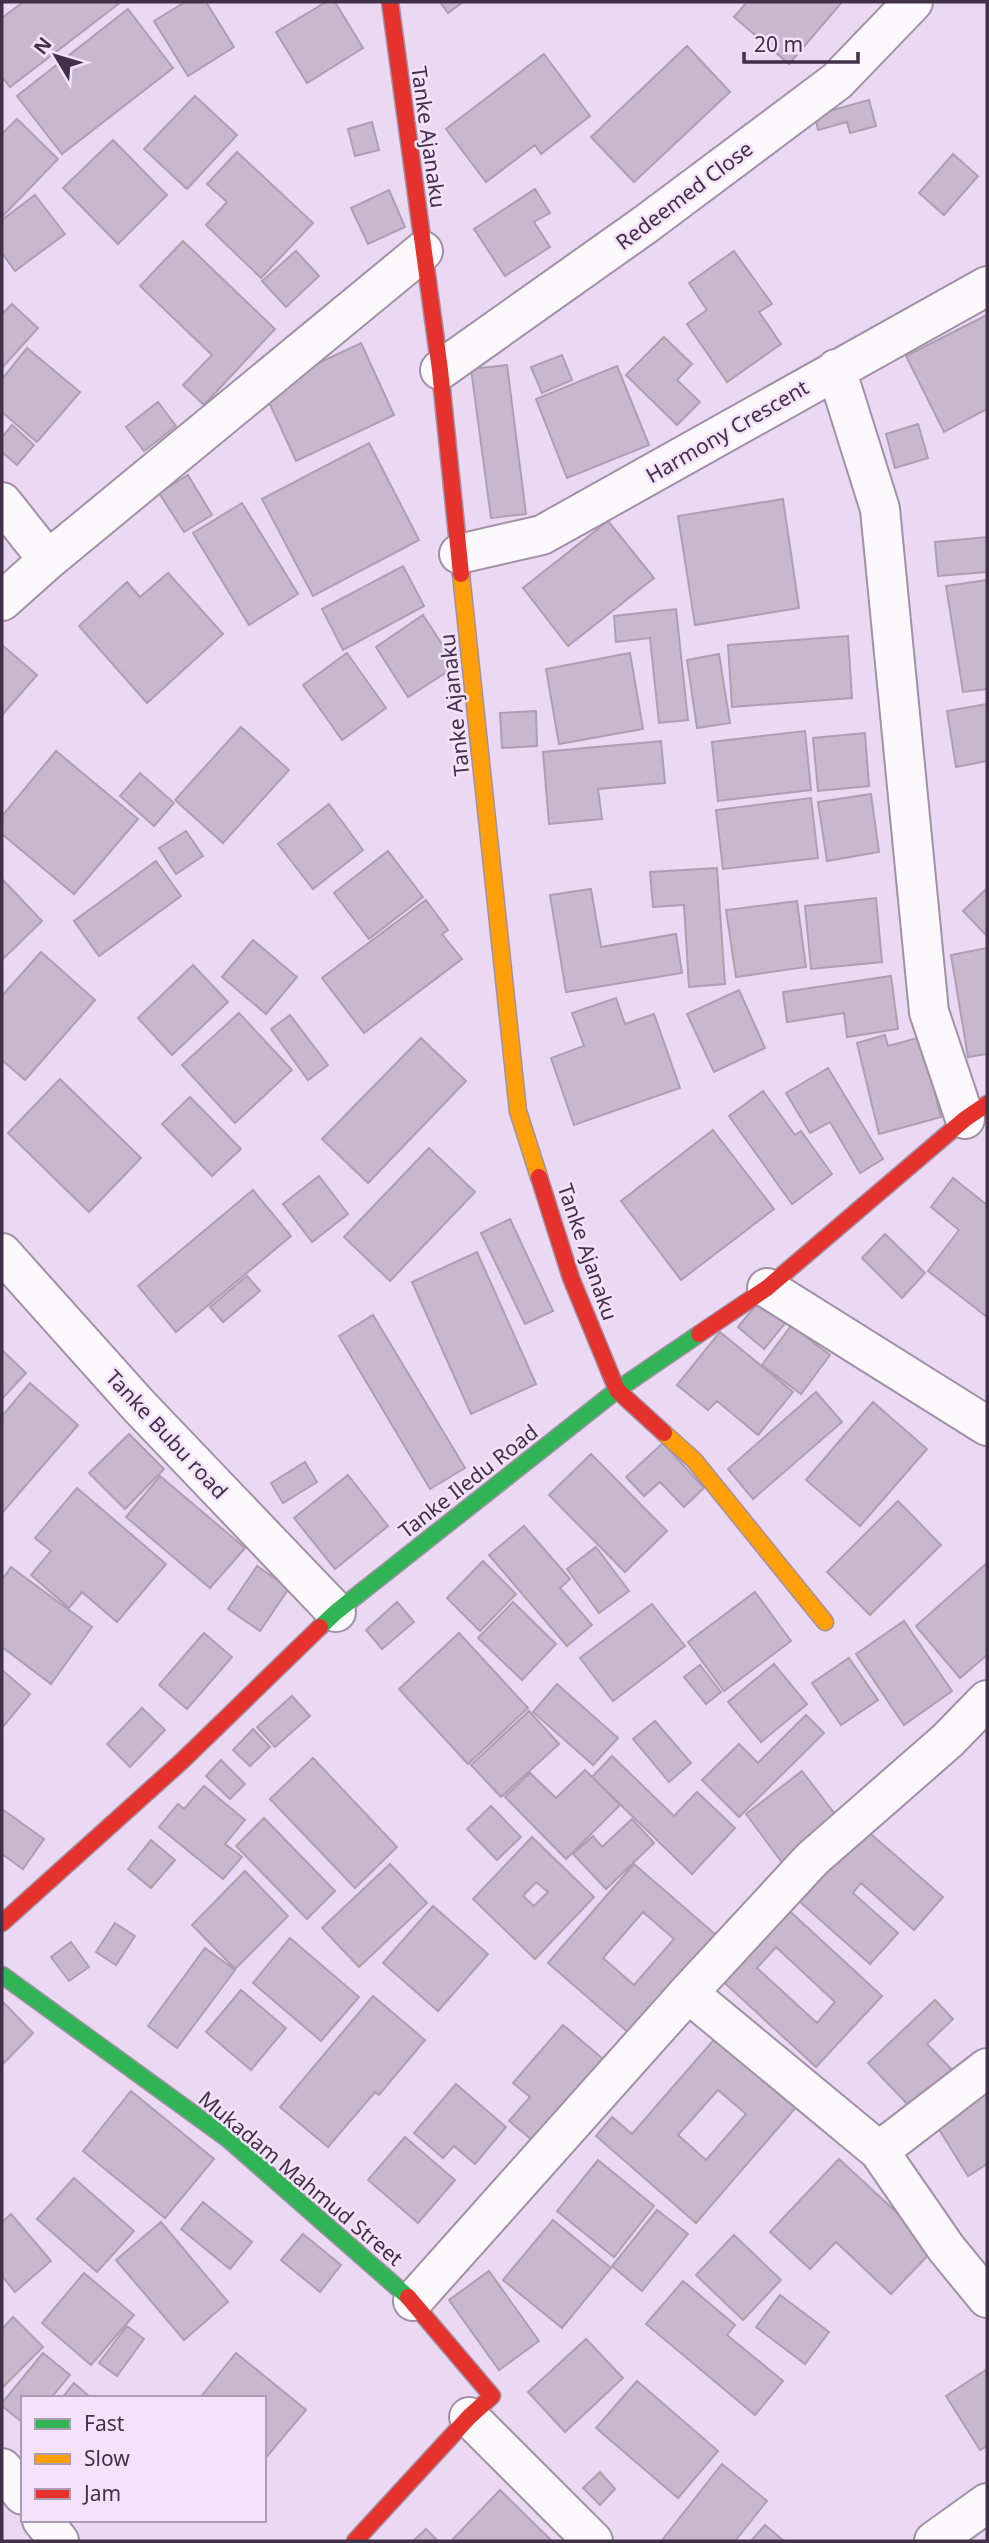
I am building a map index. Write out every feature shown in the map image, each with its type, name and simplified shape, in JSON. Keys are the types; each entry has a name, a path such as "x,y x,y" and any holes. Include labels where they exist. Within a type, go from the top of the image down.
{"street":[{"name":"Tanke Ajanaku","path":"390,2 440,370 518,1111 571,1278 617,1390"},
{"name":"Redeemed Close","path":"440,370 646,225 837,81 913,2"},
{"path":"2,601 48,560 423,251"},
{"name":"Harmony Crescent","path":"459,554 542,536 987,286"},
{"path":"835,369 880,509 929,1012 976,1112"},
{"path":"2,502 48,560"},
{"name":"Tanke Iledu Road","path":"2,1923 182,1761 336,1612 617,1390 767,1288 976,1112"},
{"name":"Tanke Bubu road","path":"2,1253 139,1406 336,1612"},
{"path":"767,1288 987,1426"},
{"path":"617,1390 694,1460 825,1622"},
{"path":"413,2301 688,1993 812,1859 948,1740 987,1700"},
{"name":"Mukadam Mahmud Street","path":"2,1975 229,2138 413,2301 492,2396 469,2417"},
{"path":"688,1993 879,2151 946,2248 987,2298"},
{"path":"879,2151 987,2068"},
{"path":"355,2541 469,2417 593,2541"},
{"path":"2,2468 21,2492"},
{"path":"934,2541 987,2503"},
{"path":"44,2522 59,2541"}],"building":[{"path":"23,2 121,2 10,87 2,77 2,18"},
{"path":"185,2 206,2 234,47 188,76 154,21"},
{"path":"326,2 335,2 363,48 307,83 276,32"},
{"path":"440,2 463,2 448,13"},
{"path":"747,2 842,2 789,64 734,17"},
{"path":"128,9 173,68 62,154 17,96"},
{"path":"687,46 730,92 634,182 591,137"},
{"path":"544,54 590,116 541,154 535,145 486,182 446,129"},
{"path":"195,96 237,135 187,189 144,149"},
{"path":"869,100 876,126 850,133 847,122 818,130 815,115"},
{"path":"17,119 58,159 2,217 2,134"},
{"path":"372,122 379,150 355,156 348,129"},
{"path":"113,140 167,195 118,244 63,188"},
{"path":"237,152 313,223 261,278 206,225 227,202 207,184"},
{"path":"953,154 978,176 944,215 919,193"},
{"path":"535,189 550,213 534,222 550,247 505,276 474,229"},
{"path":"389,190 405,227 368,244 351,208"},
{"path":"35,195 65,234 15,271 2,253 2,220"},
{"path":"183,241 275,329 204,405 183,385 212,355 140,286"},
{"path":"296,251 319,276 286,307 262,281"},
{"path":"734,251 772,304 759,312 781,344 727,382 687,324 707,310 689,283"},
{"path":"12,304 38,328 2,368 2,314"},
{"path":"987,315 987,409 944,432 906,356"},
{"path":"664,337 692,364 677,380 700,402 677,425 626,375"},
{"path":"361,343 394,415 296,461 263,389"},
{"path":"27,348 80,392 37,442 2,412 2,379"},
{"path":"562,355 572,380 542,393 531,367"},
{"path":"507,365 526,514 491,518 471,369"},
{"path":"617,366 649,445 567,478 536,399"},
{"path":"158,402 176,426 144,451 126,427"},
{"path":"918,424 928,458 895,468 886,434"},
{"path":"12,425 34,445 17,465 2,452 2,437"},
{"path":"369,443 419,540 313,596 262,499"},
{"path":"188,475 212,515 184,532 159,493"},
{"path":"783,499 799,608 695,625 678,516"},
{"path":"242,503 298,594 249,625 193,533"},
{"path":"608,521 654,578 568,646 523,588"},
{"path":"987,537 987,572 938,576 935,542"},
{"path":"403,566 424,606 343,650 322,609"},
{"path":"168,573 223,634 147,703 79,626 127,582 140,597"},
{"path":"987,580 987,689 963,692 946,586"},
{"path":"676,609 688,720 659,723 650,638 616,642 614,616"},
{"path":"423,615 456,666 408,697 376,647"},
{"path":"848,636 852,698 732,707 728,645"},
{"path":"2,645 37,675 2,715"},
{"path":"347,653 386,708 342,740 303,685"},
{"path":"630,653 643,729 559,744 546,669"},
{"path":"719,654 730,723 697,728 687,660"},
{"path":"987,704 987,761 956,767 947,711"},
{"path":"536,711 537,746 502,748 500,713"},
{"path":"241,727 289,770 223,843 175,800"},
{"path":"805,731 811,790 718,801 712,742"},
{"path":"865,733 869,786 818,791 813,738"},
{"path":"661,741 665,783 598,789 602,819 549,824 543,752"},
{"path":"56,751 138,819 74,894 2,834 2,816"},
{"path":"140,773 174,803 154,826 120,796"},
{"path":"871,794 879,852 827,861 818,802"},
{"path":"811,798 818,858 723,869 716,810"},
{"path":"329,804 363,850 313,889 278,844"},
{"path":"186,831 203,856 176,874 159,848"},
{"path":"388,851 423,897 369,939 334,893"},
{"path":"156,861 181,896 99,956 74,921"},
{"path":"717,868 725,984 689,987 684,905 653,907 650,872"},
{"path":"2,879 42,921 2,960"},
{"path":"987,888 987,936 963,911"},
{"path":"591,889 601,947 676,934 682,973 566,992 550,895"},
{"path":"876,898 882,962 811,969 805,906"},
{"path":"426,900 448,930 442,934 462,959 364,1033 322,978"},
{"path":"797,901 806,967 736,977 726,910"},
{"path":"253,940 297,977 266,1014 222,977"},
{"path":"987,948 987,1054 968,1057 951,955"},
{"path":"41,952 95,1000 25,1080 2,1060 2,996"},
{"path":"193,965 228,1002 172,1055 138,1018"},
{"path":"891,976 898,1029 847,1037 844,1013 787,1022 783,992"},
{"path":"739,990 765,1048 714,1072 687,1014"},
{"path":"616,998 625,1024 654,1014 680,1088 574,1125 551,1058 584,1046 572,1013"},
{"path":"239,1013 292,1070 235,1123 182,1065"},
{"path":"290,1015 328,1065 308,1080 271,1029"},
{"path":"885,1035 888,1046 921,1037 941,1117 879,1134 857,1043"},
{"path":"421,1038 466,1081 368,1183 322,1139"},
{"path":"828,1068 883,1159 860,1173 830,1122 810,1133 786,1093"},
{"path":"60,1079 141,1158 89,1212 8,1133"},
{"path":"763,1091 795,1135 801,1131 832,1174 792,1204 729,1116"},
{"path":"190,1097 241,1149 212,1176 162,1124"},
{"path":"713,1130 774,1209 681,1280 621,1201"},
{"path":"429,1148 475,1192 390,1281 344,1237"},
{"path":"319,1176 348,1214 312,1242 283,1204"},
{"path":"953,1178 987,1205 987,1317 928,1271 959,1230 931,1207"},
{"path":"253,1190 291,1236 176,1332 138,1286"},
{"path":"510,1219 553,1311 525,1324 481,1233"},
{"path":"885,1234 925,1273 902,1298 862,1258"},
{"path":"477,1252 536,1384 471,1414 412,1282"},
{"path":"247,1276 260,1291 223,1322 210,1307"},
{"path":"760,1300 787,1321 764,1349 738,1327"},
{"path":"373,1315 465,1468 430,1489 339,1336"},
{"path":"791,1326 830,1355 801,1394 762,1365"},
{"path":"720,1332 793,1392 758,1435 717,1401 708,1410 677,1385"},
{"path":"2,1350 26,1373 2,1399"},
{"path":"30,1383 78,1425 2,1513 2,1416"},
{"path":"816,1392 842,1422 753,1499 728,1469"},
{"path":"873,1402 927,1449 860,1526 806,1480"},
{"path":"129,1434 164,1469 125,1509 89,1473"},
{"path":"663,1443 704,1488 684,1507 660,1482 644,1496 626,1477"},
{"path":"591,1454 667,1531 625,1572 549,1495"},
{"path":"305,1462 317,1482 283,1503 271,1483"},
{"path":"348,1475 388,1526 335,1569 294,1518"},
{"path":"160,1476 245,1548 210,1588 126,1517"},
{"path":"77,1488 166,1564 117,1622 82,1592 69,1608 31,1575 51,1551 35,1538"},
{"path":"898,1501 941,1545 870,1615 827,1572"},
{"path":"524,1526 570,1579 560,1588 592,1625 567,1646 489,1555"},
{"path":"596,1547 629,1591 599,1613 567,1569"},
{"path":"483,1561 516,1594 480,1631 447,1598"},
{"path":"987,1563 987,1655 960,1678 916,1626"},
{"path":"257,1566 289,1588 260,1631 228,1609"},
{"path":"11,1567 92,1627 51,1684 2,1647 2,1580"},
{"path":"755,1592 791,1641 724,1691 688,1642"},
{"path":"397,1602 414,1622 382,1649 366,1630"},
{"path":"513,1602 556,1644 522,1680 478,1638"},
{"path":"652,1604 685,1646 613,1701 580,1658"},
{"path":"904,1621 952,1691 904,1725 856,1654"},
{"path":"204,1633 232,1657 187,1709 159,1685"},
{"path":"459,1633 528,1708 468,1764 399,1689"},
{"path":"849,1658 878,1700 841,1725 812,1683"},
{"path":"774,1664 807,1704 761,1742 728,1702"},
{"path":"700,1665 721,1692 706,1704 684,1677"},
{"path":"2,1670 30,1694 2,1728"},
{"path":"557,1684 618,1738 593,1765 533,1712"},
{"path":"292,1696 310,1716 275,1747 257,1727"},
{"path":"142,1708 165,1730 130,1767 107,1744"},
{"path":"529,1711 559,1744 501,1797 471,1765"},
{"path":"806,1715 824,1733 739,1817 702,1780 739,1744 758,1763"},
{"path":"655,1721 691,1763 669,1782 633,1739"},
{"path":"253,1729 270,1747 250,1766 233,1750"},
{"path":"612,1756 674,1816 697,1792 735,1828 692,1874 592,1777"},
{"path":"313,1758 397,1847 355,1888 270,1799"},
{"path":"221,1760 245,1784 230,1799 206,1776"},
{"path":"585,1770 620,1805 566,1859 505,1797 530,1773 556,1798"},
{"path":"802,1771 844,1826 787,1869 746,1814"},
{"path":"204,1786 245,1820 225,1844 242,1857 223,1879 159,1827 178,1804 184,1809"},
{"path":"491,1806 521,1837 497,1860 467,1829"},
{"path":"2,1809 44,1839 23,1869 2,1854"},
{"path":"264,1818 335,1891 307,1919 236,1846"},
{"path":"632,1819 654,1843 606,1889 573,1854 593,1836 602,1847"},
{"path":"864,1828 943,1897 914,1930 861,1883 853,1893 898,1933 870,1964 800,1902"},
{"path":"532,1837 594,1897 535,1959 473,1899","holes":["536,1882 548,1892 534,1906 523,1896"]},
{"path":"151,1840 175,1860 151,1888 128,1869"},
{"path":"390,1864 427,1903 359,1967 322,1928"},
{"path":"634,1864 723,1941 637,2040 548,1963","holes":["643,1912 674,1939 634,1985 603,1958"]},
{"path":"245,1871 288,1916 235,1969 192,1925"},
{"path":"782,1904 882,1996 816,2067 716,1975","holes":["776,1947 835,2002 817,2023 757,1968"]},
{"path":"433,1906 488,1954 438,2011 383,1963"},
{"path":"115,1923 135,1936 116,1965 96,1952"},
{"path":"290,1938 359,1997 321,2041 253,1983"},
{"path":"71,1942 89,1967 69,1981 51,1957"},
{"path":"205,1948 235,1970 177,2048 148,2026"},
{"path":"241,1990 286,2028 251,2070 206,2032"},
{"path":"373,1996 425,2040 379,2095 375,2092 328,2147 280,2107"},
{"path":"935,2000 953,2019 927,2044 956,2074 916,2113 868,2063"},
{"path":"2,2001 33,2033 2,2065"},
{"path":"563,2025 608,2063 538,2145 509,2121 530,2097 513,2083"},
{"path":"724,2028 804,2098 696,2223 596,2136 612,2117 632,2134","holes":["718,2090 746,2114 706,2160 678,2135"]},
{"path":"987,2082 987,2164 968,2176 932,2118"},
{"path":"456,2084 506,2127 475,2164 454,2146 443,2158 414,2133"},
{"path":"131,2091 214,2159 165,2218 83,2151"},
{"path":"405,2137 455,2180 418,2223 368,2180"},
{"path":"839,2159 935,2248 891,2294 836,2242 810,2269 770,2232"},
{"path":"598,2160 654,2206 614,2257 557,2211"},
{"path":"74,2178 134,2231 97,2272 37,2219"},
{"path":"203,2202 252,2242 230,2269 181,2229"},
{"path":"657,2210 688,2234 642,2291 612,2266"},
{"path":"11,2214 51,2261 15,2292 2,2276 2,2222"},
{"path":"553,2220 611,2268 562,2328 503,2280"},
{"path":"161,2222 228,2302 184,2340 116,2260"},
{"path":"303,2234 341,2265 320,2292 281,2260"},
{"path":"734,2235 781,2280 743,2320 696,2275"},
{"path":"489,2271 539,2341 499,2370 449,2300"},
{"path":"84,2273 134,2315 91,2365 42,2323"},
{"path":"683,2281 735,2325 727,2335 783,2381 755,2415 646,2324"},
{"path":"780,2295 829,2332 805,2364 756,2327"},
{"path":"13,2317 43,2347 2,2388 2,2329"},
{"path":"127,2326 144,2339 117,2376 99,2363"},
{"path":"586,2339 623,2378 565,2432 528,2392"},
{"path":"43,2353 70,2375 53,2396 21,2396 21,2421 2,2406"},
{"path":"236,2353 306,2410 266,2458 266,2396 202,2396"},
{"path":"987,2369 987,2446 980,2450 946,2396"},
{"path":"637,2381 718,2451 678,2498 596,2428"},
{"path":"74,2383 89,2396 64,2396"},
{"path":"722,2464 767,2501 735,2541 663,2539"},
{"path":"600,2472 615,2489 600,2505 583,2488"},
{"path":"500,2490 552,2541 455,2541 453,2539"},
{"path":"765,2525 784,2541 751,2541"},
{"path":"426,2529 438,2541 413,2541"}],"traffic: fast":[{"path":"320,1627 617,1390 699,1334"},
{"path":"2,1975 228,2139 408,2297"}],"traffic: slow":[{"path":"461,574 518,1111 539,1177"},
{"path":"664,1433 694,1460 825,1622"}],"traffic: jam":[{"path":"390,2 440,370 461,574"},
{"path":"699,1334 767,1288 965,1119 987,1104"},
{"path":"539,1177 571,1278 617,1390 664,1433"},
{"path":"2,1923 182,1761 320,1627"},
{"path":"355,2541 469,2417 492,2396 408,2297"}]}
